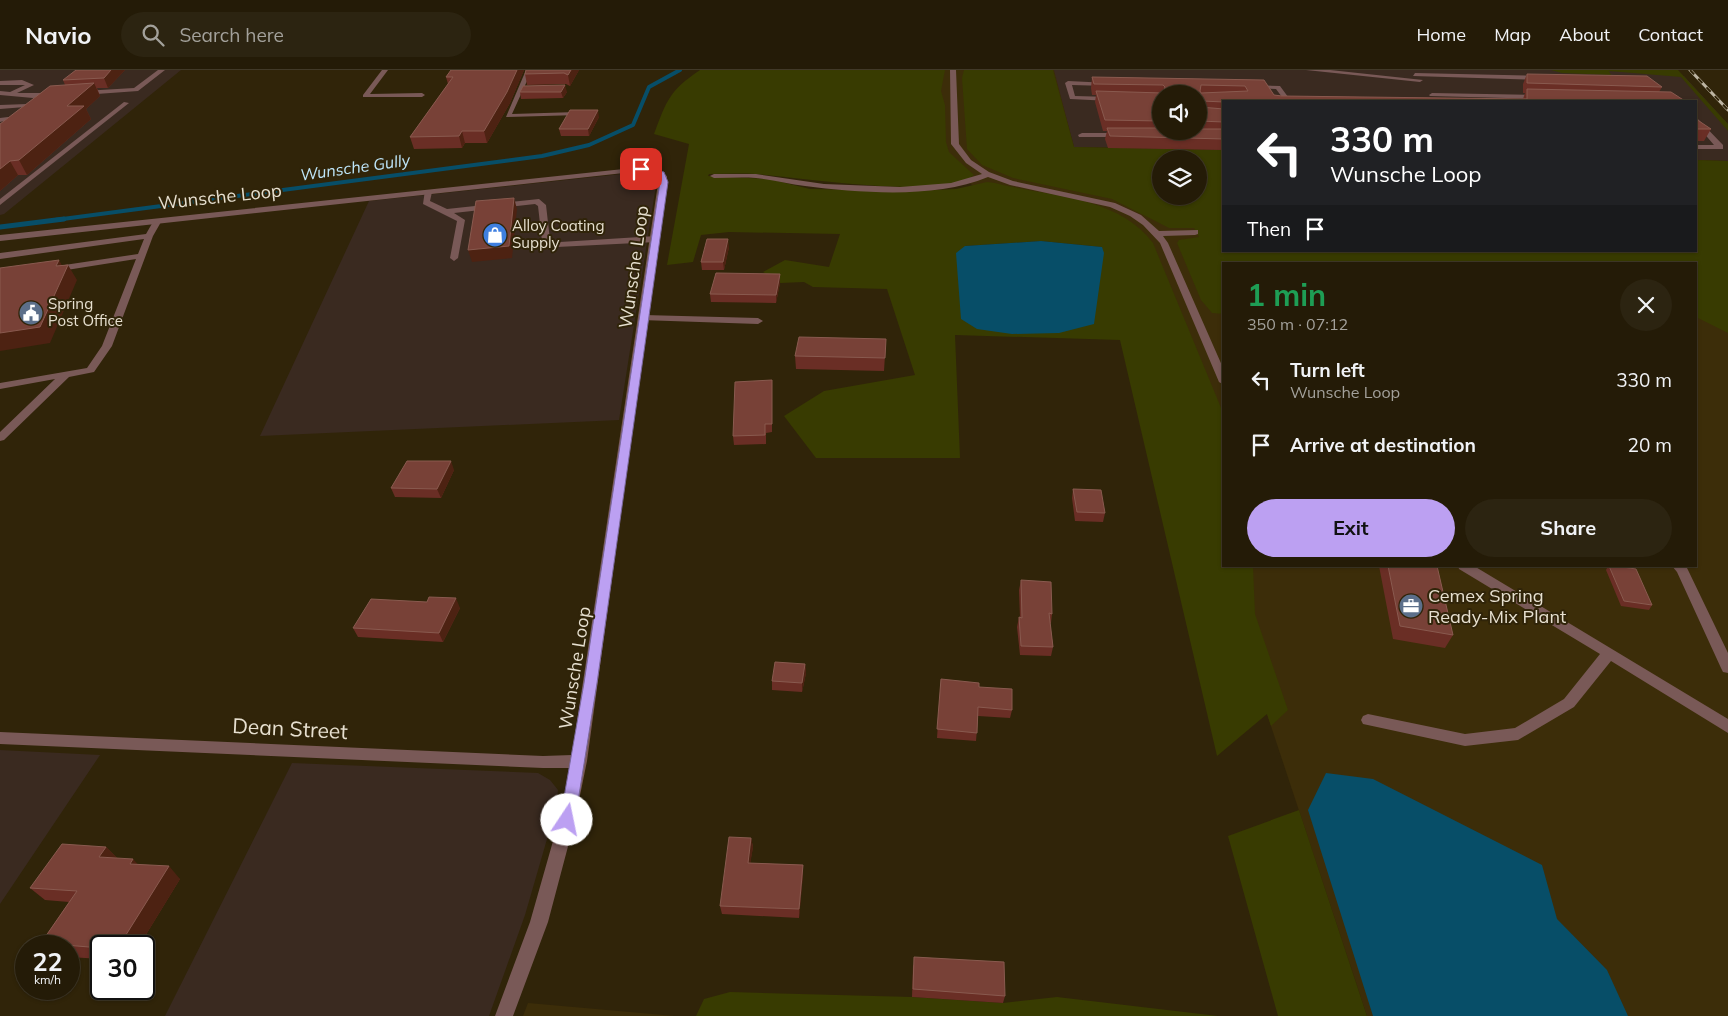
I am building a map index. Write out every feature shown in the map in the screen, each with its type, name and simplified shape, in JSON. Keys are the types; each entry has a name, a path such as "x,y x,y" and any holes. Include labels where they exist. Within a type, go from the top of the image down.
{"street":[{"path":"71,94 136,90 162,70"},
{"path":"385,70 365,96 422,95"},
{"path":"529,70 508,116 577,114"},
{"path":"953,70 955,144 960,154 969,164 988,174 1017,184 1083,197 1117,207 1132,213 1152,227 1164,243 1222,377"},
{"path":"1309,70 1550,78"},
{"path":"1415,75 1436,100"},
{"path":"0,82 22,82 31,86 13,92 0,93"},
{"path":"1115,84 1068,83 1072,98 1121,99"},
{"path":"1239,86 1278,87 1287,100"},
{"path":"521,89 530,89"},
{"path":"13,92 34,96 61,94"},
{"path":"1432,95 1551,98"},
{"path":"0,126 34,96"},
{"path":"0,203 126,103"},
{"path":"0,107 25,105"},
{"path":"0,120 8,119"},
{"path":"1697,147 1720,147 1698,122"},
{"path":"1082,135 1130,136"},
{"name":"Wunsche Loop","path":"0,238 633,170 650,170 661,174 664,182 579,761 567,820 539,922 504,1016"},
{"path":"714,176 755,176 806,184 909,189 965,185 977,181 988,174"},
{"path":"428,192 426,202 462,220 454,258"},
{"path":"446,212 536,201 542,205 546,241 560,245 656,239"},
{"path":"0,386 90,370 107,346 149,236 157,222"},
{"path":"1157,234 1195,232"},
{"path":"0,256 149,236"},
{"path":"47,270 142,256"},
{"path":"644,318 758,321"},
{"path":"0,438 66,374"},
{"path":"0,429 12,427"},
{"path":"1466,567 1728,727"},
{"path":"1679,567 1728,668"},
{"path":"1368,720 1465,740 1518,734 1568,702 1609,653"},
{"name":"Dean Street","path":"0,738 533,762 579,761"}],"shaded area":[{"path":"0,70 181,70 4,214 0,215"},
{"path":"700,70 945,70 941,91 945,105 946,142 949,152 974,175 957,183 902,187 755,174 709,174 708,176 769,179 810,189 915,191 956,189 987,182 1080,200 1121,215 1138,227 1153,243 1222,410 1222,567 1253,567 1255,614 1288,710 1271,726 1267,714 1217,756 1120,340 955,335 960,458 816,458 784,416 824,391 915,375 887,289 813,287 804,282 780,283 763,272 785,260 829,267 840,234 729,232 701,235 693,262 667,265 689,144 654,134 666,104 682,84","holes":["1041,241 1102,247 965,246"]},
{"path":"898,70 1054,70 1074,147 1222,150 1222,252 1697,252 1697,160 1728,161 1728,1016 1367,1016 1267,714 1223,567 1697,567 1697,262 1222,262 1222,564 1122,230 987,196 938,160"},
{"path":"964,70 1053,70 1074,147 1222,150 1222,252 1697,252 1697,160 1728,161 1728,333 1697,318 1697,262 1222,262 1222,314 1212,313 1201,300 1177,243 1179,240 1199,237 1194,228 1169,228 1112,199 1013,178 982,165 967,149 962,78"},
{"path":"1053,70 1615,70 1684,76 1728,124 1728,161 1697,160 1697,100 1222,100 1222,150 1074,147"},
{"path":"1551,70 1678,70 1728,124 1728,131 1681,77 1609,71 1611,75 1562,73"},
{"path":"640,172 657,179 619,420 260,436 369,201"},
{"path":"0,750 100,755 0,904"},
{"path":"292,763 538,773 550,780 558,790 556,808 525,915 489,1016 165,1016"},
{"path":"1299,810 1367,1016 1278,1016 1228,836"},
{"path":"730,992 912,997 1003,1003 1057,997 1218,1016 696,1016 704,999"},
{"path":"528,1003 675,1016 523,1016"}],"water":[{"path":"1041,241 1102,247 1104,253 1094,324 1059,333 1012,334 977,329 961,319 956,253 965,246"},
{"path":"1326,773 1373,779 1542,865 1557,919 1607,970 1628,1016 1373,1016 1308,810"}],"building":[{"path":"76,70 111,70 104,78 63,80"},
{"path":"451,70 517,70 507,92 484,131 462,131 459,136 410,137 453,77 446,77"},
{"path":"526,70 571,70 568,75 564,73 525,74"},
{"path":"1527,74 1647,76 1662,87 1527,83"},
{"path":"1092,77 1264,80 1274,95 1282,96 1527,99 1527,89 1671,92 1683,100 1222,100 1222,102 1207,101 1207,93 1248,91 1245,86 1094,84"},
{"path":"94,83 67,106 84,106 19,160 10,161 0,169 0,124 50,86"},
{"path":"565,85 561,92 520,92 523,86"},
{"path":"1096,91 1152,93 1152,121 1105,120"},
{"path":"1207,108 1222,109 1222,122 1207,121"},
{"path":"570,110 598,110 588,129 559,129"},
{"path":"1697,120 1711,129 1697,129"},
{"path":"1107,128 1152,128 1152,137 1110,136"},
{"path":"1207,129 1222,129 1222,139 1207,139"},
{"name":"Alloy Coating Supply","path":"514,198 509,246 468,250 476,201"},
{"path":"707,239 728,239 723,262 701,262"},
{"path":"59,260 56,266 68,265 40,327 0,333 0,268"},
{"path":"716,273 780,274 776,295 710,294"},
{"path":"799,337 886,339 885,358 795,356"},
{"path":"772,380 772,424 765,424 765,435 733,436 735,382"},
{"path":"407,461 451,461 437,489 391,488"},
{"path":"1073,489 1101,490 1105,513 1077,512"},
{"name":"Cemex Spring Ready-Mix Plant","path":"1388,567 1437,567 1453,635 1400,626"},
{"path":"1609,567 1636,569 1652,605 1624,601"},
{"path":"1021,580 1051,582 1052,614 1049,613 1053,647 1021,646 1019,617 1022,618"},
{"path":"429,597 456,598 439,633 353,628 371,599 427,602"},
{"path":"775,662 805,664 802,683 772,681"},
{"path":"941,679 979,683 979,687 1012,689 1012,710 978,707 977,733 937,729"},
{"path":"729,837 751,838 748,863 803,865 799,909 720,906"},
{"path":"62,844 106,847 99,857 133,859 130,864 169,866 126,935 90,935 90,947 80,946 80,935 47,935 77,891 30,888"},
{"path":"914,957 1004,962 1005,996 913,989"}],"waterway":[{"name":"Wunsche Gully","path":"55,220 542,156 589,145 633,125 649,87 680,70"},
{"name":"Wunsche Gully","path":"0,227 64,219"}],"railway":[{"path":"1690,70 1728,110"}],"place":[{"name":"Alloy Coating Supply","path":"495,235"},
{"name":"Spring Post Office","path":"31,313"},
{"name":"Cemex Spring Ready-Mix Plant","path":"1411,606"}],"route":[{"path":"567,820 579,761 591,683 664,182 661,174 641,169"}]}
